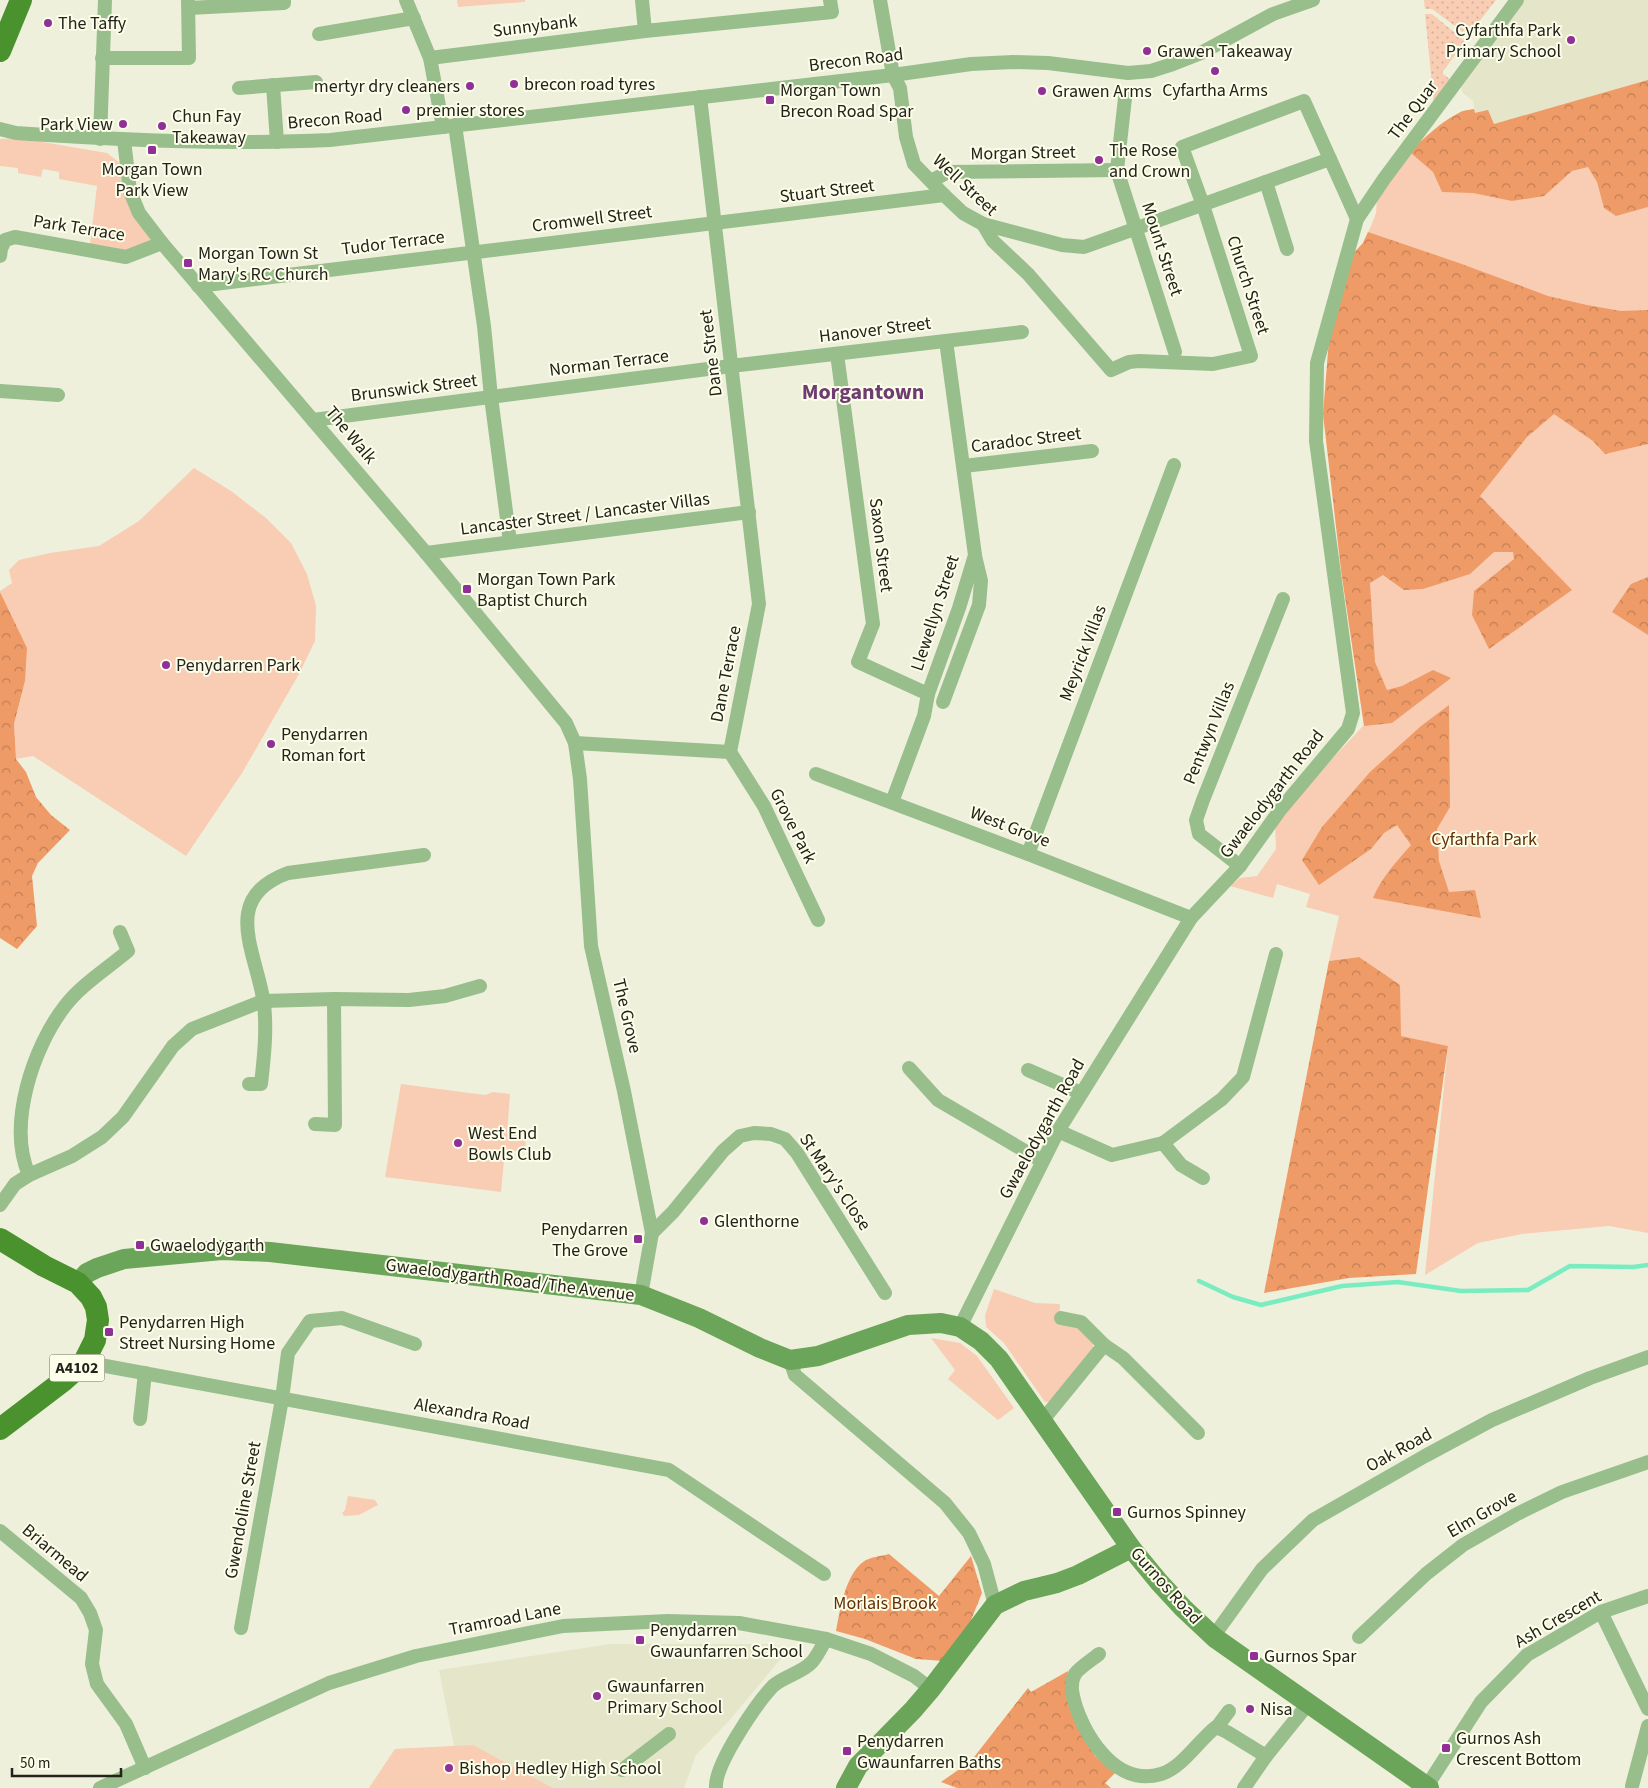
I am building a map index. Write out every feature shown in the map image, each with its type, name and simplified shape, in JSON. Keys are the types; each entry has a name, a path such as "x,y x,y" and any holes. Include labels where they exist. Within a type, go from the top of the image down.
{"main road":[{"path":"0,51 21,0"},
{"name":"A4102","path":"0,1239 44,1266 78,1283 91,1297 96,1307 98,1320 96,1340 84,1362 63,1381 0,1429"}],"street":[{"path":"100,139 105,0"},
{"path":"406,0 430,58 449,126 473,252 484,326 491,397 510,542"},
{"path":"642,0 646,31"},
{"name":"Sunnybank","path":"430,58 646,31 832,12 830,0"},
{"name":"Well Street","path":"880,0 893,75 900,88 906,137 914,164 963,213 983,224 993,241 1028,274 1111,370"},
{"name":"Brecon Road","path":"0,130 124,140 277,142 330,140 893,75 971,64 1048,63 1128,73 1151,71 1201,53 1273,14 1314,0"},
{"name":"The Quar","path":"1357,219 1384,179 1517,0"},
{"path":"102,58 189,58 188,4 284,1"},
{"path":"319,34 414,18"},
{"path":"239,88 316,82"},
{"path":"273,86 277,142"},
{"name":"Dane Street","path":"700,97 759,604"},
{"name":"Mount Street","path":"1125,98 1117,170 1175,352"},
{"path":"1203,205 1182,146 1304,101 1357,219"},
{"name":"The Walk","path":"124,140 130,191 139,213 198,286 426,553 566,723 575,743"},
{"path":"983,224 1062,245 1084,247 1330,159"},
{"name":"Morgan Street","path":"931,181 948,172 1117,170"},
{"path":"1266,182 1287,249"},
{"name":"Stuart Street","path":"715,224 944,195"},
{"name":"Church Street","path":"1111,370 1129,362 1139,361 1213,364 1251,356 1203,205"},
{"name":"Gwaelodygarth Road","path":"960,1327 1058,1130 1191,918 1240,866 1280,810 1348,729 1352,720 1353,713 1316,441 1316,373 1323,337 1357,219"},
{"name":"Cromwell Street","path":"473,252 715,224"},
{"name":"Park Terrace","path":"0,256 5,240 14,237 126,257 162,243"},
{"name":"Tudor Terrace","path":"198,286 473,252"},
{"name":"Hanover Street","path":"731,366 1022,332"},
{"name":"Llewellyn Street","path":"892,802 924,716 928,694 959,608 975,555 946,341"},
{"name":"Saxon Street","path":"837,354 873,624 858,662 928,694"},
{"name":"Norman Terrace","path":"491,397 731,366"},
{"path":"0,391 58,395"},
{"name":"Brunswick Street","path":"313,420 491,397"},
{"name":"Caradoc Street","path":"964,466 1092,451"},
{"name":"Meyrick Villas","path":"1028,854 1174,465"},
{"name":"Lancaster Street / Lancaster Villas","path":"426,553 749,512"},
{"path":"943,702 979,605 981,581 975,555"},
{"name":"Pentwyn Villas","path":"1240,866 1199,834 1196,820 1283,599"},
{"name":"Dane Terrace","path":"730,752 759,604"},
{"path":"575,743 730,752"},
{"name":"The Grove","path":"575,743 580,779 591,946 624,1091 652,1233 641,1295"},
{"name":"Grove Park","path":"730,752 764,806 818,920"},
{"name":"West Grove","path":"816,774 1191,918"},
{"path":"249,1084 261,1084 266,1029 263,1002 248,936 247,918 250,902 259,889 274,878 288,874 424,855"},
{"path":"29,1175 24,1163 22,1142 23,1103 32,1067 47,1032 65,1005 81,989 128,951 120,932"},
{"path":"1058,1130 1112,1155 1163,1143 1222,1099 1243,1077 1276,954"},
{"path":"0,1205 15,1184 29,1175 72,1156 102,1137 123,1117 173,1046 192,1029 263,1002 334,999 409,1000 444,996 480,986"},
{"path":"315,1124 335,1125 334,999"},
{"path":"909,1068 938,1100 1042,1161"},
{"path":"1028,1070 1081,1093"},
{"name":"St Mary's Close","path":"652,1233 723,1151 740,1136 754,1133 771,1134 785,1139 797,1153 885,1293"},
{"path":"1163,1143 1181,1166 1203,1178"},
{"name":"Gwaelodygarth Road/The Avenue","path":"78,1283 97,1268 124,1259 222,1250 279,1253 641,1295 698,1318 760,1348 790,1360 818,1356 908,1325 941,1323 960,1327"},
{"name":"Gwendoline Street","path":"241,1628 282,1399 288,1353 310,1321 342,1318 416,1344"},
{"path":"1061,1318 1081,1322 1104,1345 1124,1358 1198,1433"},
{"name":"Gurnos Road","path":"960,1327 982,1341 999,1359 1130,1548 1172,1597 1213,1636 1428,1787"},
{"path":"1042,1421 1104,1345"},
{"name":"Oak Road","path":"1213,1636 1262,1569 1313,1520 1492,1420 1590,1378 1648,1357"},
{"path":"790,1360 794,1374 945,1503 969,1533 984,1564 995,1606"},
{"name":"Alexandra Road","path":"84,1362 669,1470 824,1574"},
{"path":"140,1418 145,1373"},
{"name":"Elm Grove","path":"1359,1637 1426,1574 1463,1545 1556,1494 1648,1462"},
{"name":"Briarmead","path":"0,1531 80,1598 90,1613 96,1630 92,1664 97,1684 126,1724 145,1768"},
{"path":"846,1788 858,1766 914,1710 995,1606 1024,1591 1057,1583 1078,1575 1130,1548"},
{"name":"Ash Crescent","path":"1428,1787 1481,1702 1527,1655 1601,1612 1648,1596"},
{"path":"1601,1612 1648,1709"},
{"name":"Tramroad Lane","path":"100,1788 329,1683 416,1656 554,1628 668,1621 730,1623 826,1639 871,1654 914,1676 931,1689"},
{"path":"716,1788 722,1763 759,1703 774,1685 811,1663 826,1639"},
{"path":"1099,1654 1075,1674 1071,1691 1082,1723 1096,1748 1111,1763 1130,1773 1149,1776 1162,1774 1175,1768 1206,1734 1217,1727 1229,1711"},
{"path":"1244,1788 1266,1756 1308,1704"},
{"path":"1632,1786 1648,1726"},
{"path":"1217,1727 1266,1756"},
{"path":"622,1770 670,1734"}],"shaded area":[{"name":"Cyfarthfa Park Primary School","path":"1522,0 1648,0 1648,80 1494,124 1475,113 1473,101 1462,92 1461,84"},
{"name":"Gwaunfarren Primary School","path":"611,1644 771,1644 789,1649 728,1722 696,1755 684,1788 369,1788 395,1749 454,1746 439,1670"}],"green space":[{"path":"457,0 525,0 525,2 458,7"},
{"path":"1424,0 1496,0 1468,36 1432,9 1425,9"},
{"path":"1425,14 1432,14 1465,41 1442,73 1452,81 1434,105"},
{"name":"Cyfarthfa Park","path":"1648,80 1648,1233 1609,1226 1522,1234 1478,1243 1425,1275 1448,1046 1400,1036 1359,957 1329,961 1339,916 1306,907 1310,894 1277,884 1273,898 1230,886 1240,878 1257,876 1276,849 1275,824 1298,795 1364,725 1341,570 1353,254 1363,243 1371,226 1376,213 1377,200 1417,144 1460,112 1474,109 1475,113 1488,110 1494,124"},
{"path":"1648,80 1648,207 1616,216 1604,208 1597,182 1588,167 1572,171 1544,196 1512,201 1473,193 1442,192 1433,172 1411,153 1433,130 1462,111 1474,109 1475,113 1488,110 1494,124"},
{"path":"19,138 107,153 121,164 155,240 126,253 90,244 97,186 59,179 59,172 43,169 41,177 18,173 18,168 0,166 0,139"},
{"path":"1368,232 1548,296 1621,311 1648,310 1648,444 1605,454 1593,441 1554,414 1527,437 1480,496 1572,590 1489,649 1472,615 1474,591 1514,559 1513,552 1494,552 1470,574 1423,589 1404,590 1383,575 1370,583 1375,662 1387,690 1402,686 1433,670 1451,678 1392,723 1364,726 1341,570 1323,414 1329,339 1353,254 1363,243"},
{"path":"194,468 231,491 266,518 291,543 307,574 316,606 315,641 299,674 242,773 186,856 33,756 16,759 14,724 25,681 0,591 12,583 9,570 19,560 50,553 99,546 139,521"},
{"path":"1648,577 1648,635 1612,612 1631,584"},
{"path":"0,592 27,648 25,681 14,724 16,759 26,772 36,797 51,815 70,830 38,863 32,876 37,926 17,949 0,938"},
{"path":"1449,705 1450,807 1437,829 1439,861 1449,892 1475,890 1481,918 1373,898 1385,877 1411,845 1397,825 1384,833 1371,849 1319,885 1302,860 1322,827 1370,772 1421,726"},
{"path":"1359,957 1400,985 1401,1036 1448,1046 1416,1274 1349,1278 1264,1293 1329,961"},
{"name":"West End Bowls Club","path":"401,1084 485,1095 493,1092 510,1094 507,1134 526,1136 525,1152 505,1150 501,1192 385,1177"},
{"path":"994,1289 1035,1303 1060,1304 1059,1321 1077,1326 1093,1342 1093,1350 1054,1401 1045,1402 1004,1343 986,1327 985,1315"},
{"path":"931,1338 960,1343 977,1356 1014,1408 998,1420 948,1379 955,1370"},
{"path":"348,1496 375,1500 378,1505 359,1515 344,1516 342,1513 345,1510"},
{"name":"Morlais Brook","path":"889,1554 939,1596 971,1556 982,1593 967,1630 943,1661 916,1659 865,1639 836,1631 844,1594 857,1568 869,1559"},
{"path":"1068,1671 1066,1690 1074,1720 1095,1756 1115,1773 1105,1783 1111,1788 957,1788 941,1782 971,1761 1028,1688 1031,1692"},
{"name":"Bishop Hedley High School","path":"473,1745 553,1788 369,1788 395,1749"}],"waterway":[{"path":"1199,1281 1233,1297 1261,1305 1342,1286 1398,1282 1461,1291 1528,1290 1570,1266 1633,1267 1648,1265"}],"place":[{"name":"The Taffy","path":"48,23"},
{"name":"Cyfarthfa Park Primary School","path":"1571,40"},
{"name":"Grawen Takeaway","path":"1147,51"},
{"name":"Cyfartha Arms","path":"1215,71"},
{"name":"brecon road tyres","path":"514,84"},
{"name":"mertyr dry cleaners","path":"470,86"},
{"name":"Grawen Arms","path":"1042,91"},
{"name":"Morgan Town Brecon Road Spar","path":"770,100"},
{"name":"premier stores","path":"406,110"},
{"name":"Park View","path":"123,124"},
{"name":"Chun Fay Takeaway","path":"162,126"},
{"name":"Morgan Town Park View","path":"152,150"},
{"name":"The Rose and Crown","path":"1099,160"},
{"name":"Morgan Town St Mary's RC Church","path":"188,263"},
{"name":"Morgan Town Park Baptist Church","path":"467,589"},
{"name":"Penydarren Park","path":"166,665"},
{"name":"Penydarren Roman fort","path":"271,744"},
{"name":"West End Bowls Club","path":"458,1143"},
{"name":"Glenthorne","path":"704,1221"},
{"name":"Penydarren The Grove","path":"638,1239"},
{"name":"Gwaelodygarth","path":"140,1245"},
{"name":"Penydarren High Street Nursing Home","path":"109,1332"},
{"name":"Gurnos Spinney","path":"1117,1512"},
{"name":"Penydarren Gwaunfarren School","path":"640,1640"},
{"name":"Gurnos Spar","path":"1254,1656"},
{"name":"Gwaunfarren Primary School","path":"597,1696"},
{"name":"Nisa","path":"1250,1709"},
{"name":"Gurnos Ash Crescent Bottom","path":"1446,1748"},
{"name":"Penydarren Gwaunfarren Baths","path":"847,1751"},
{"name":"Bishop Hedley High School","path":"449,1768"}],"district":[{"name":"Morgantown","path":"863,392"}]}
